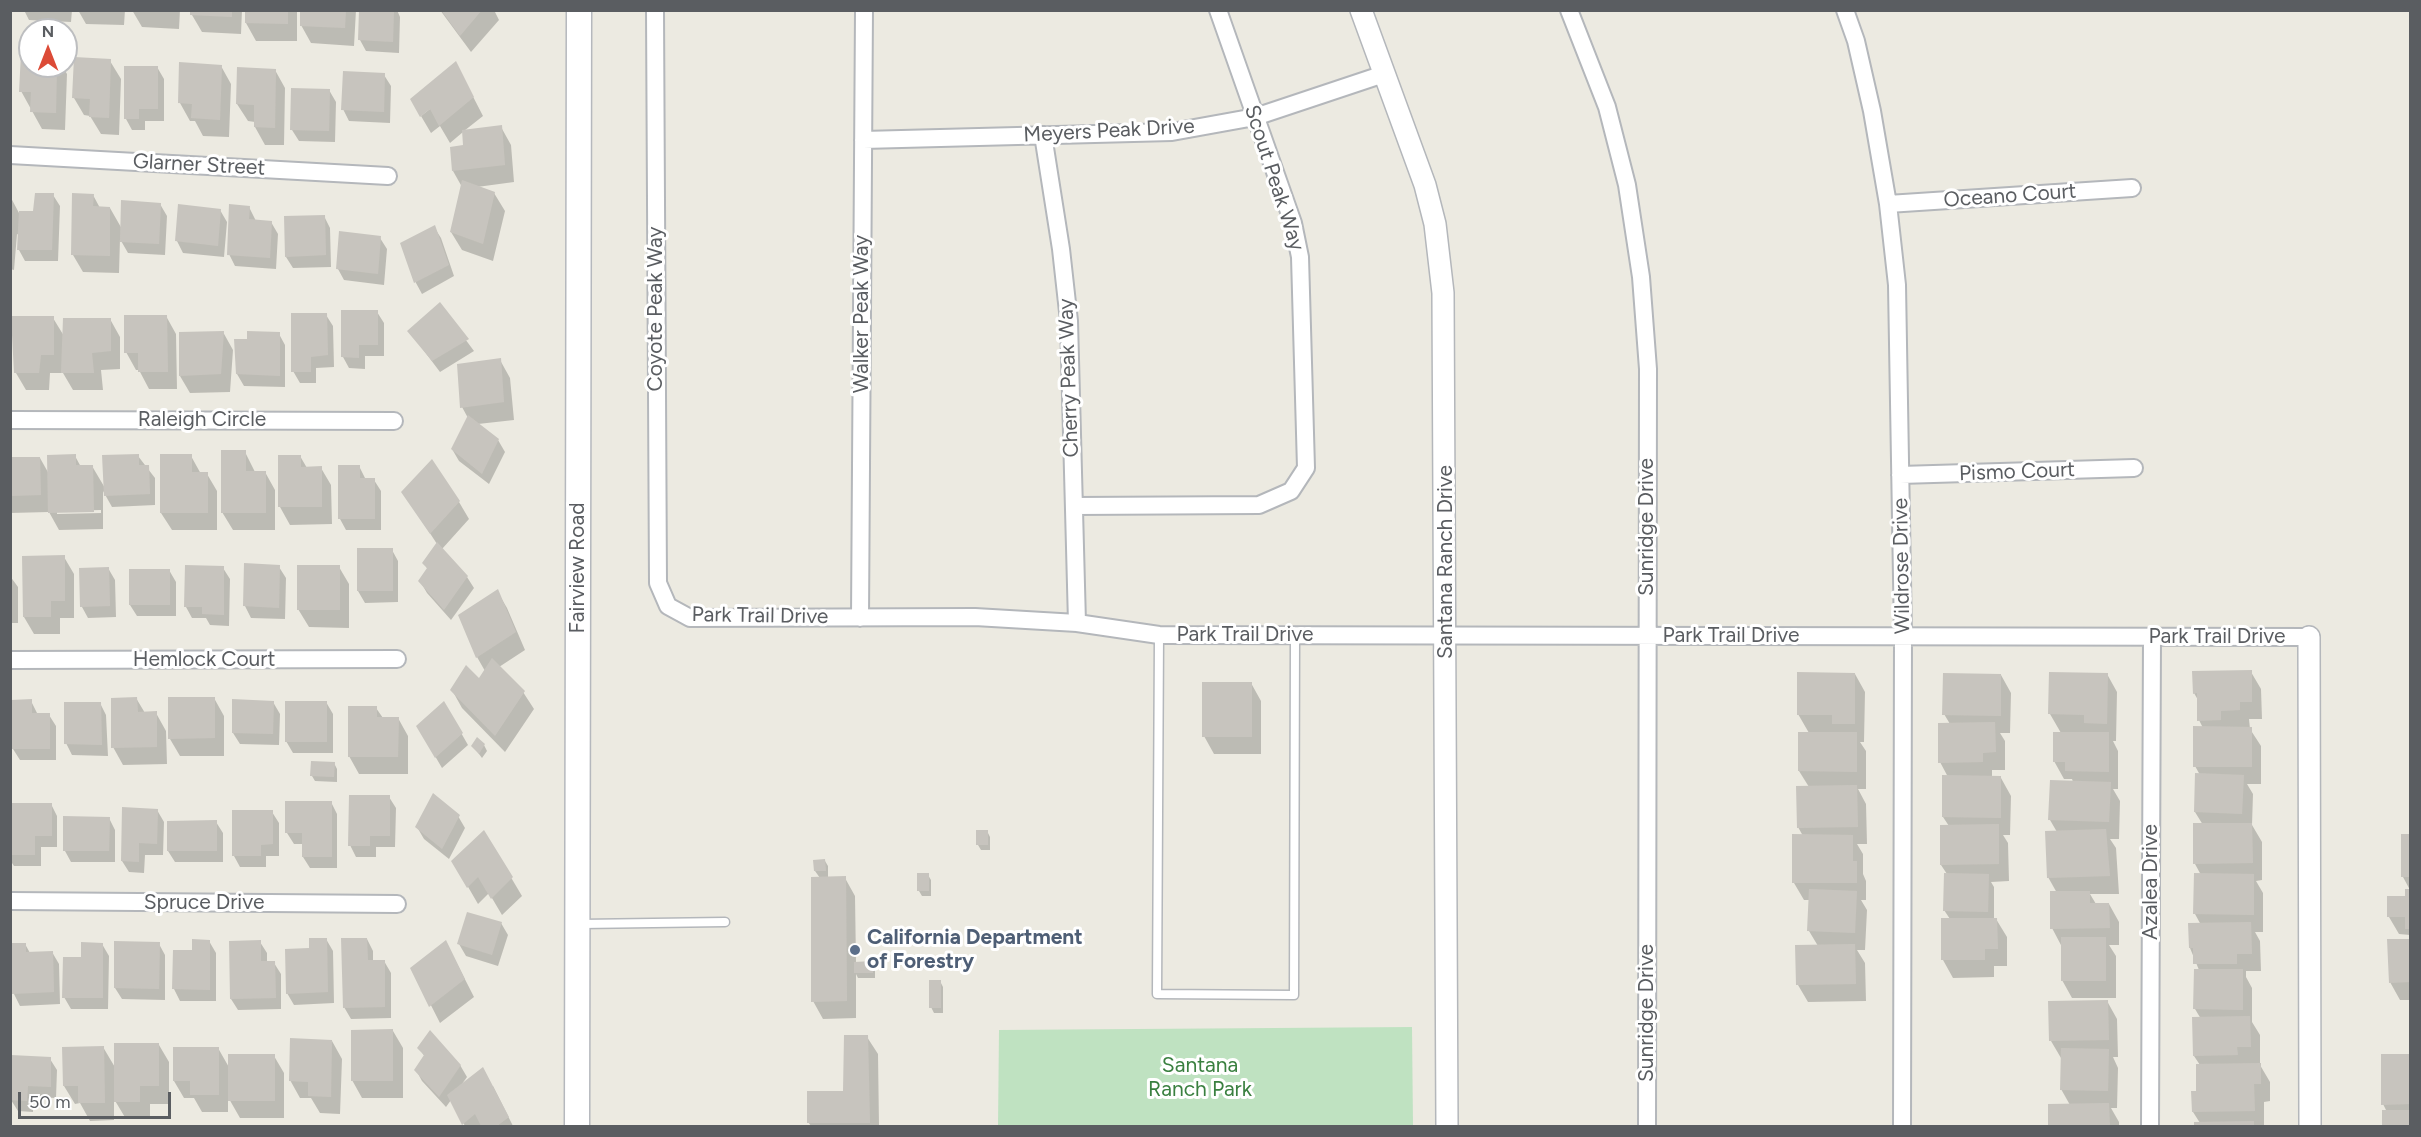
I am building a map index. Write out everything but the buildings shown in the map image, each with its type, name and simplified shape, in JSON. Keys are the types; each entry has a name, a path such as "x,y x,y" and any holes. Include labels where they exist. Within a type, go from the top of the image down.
{"main road":[{"name":"Fairview Road","path":"577,1126 579,10"}],"street":[{"name":"Coyote Peak Way","path":"655,10 658,583 668,606"},
{"name":"Walker Peak Way","path":"860,618 864,10"},
{"name":"Scout Peak Way","path":"1074,506 1259,505 1292,491 1306,468 1300,257 1293,223 1218,10"},
{"name":"Santana Ranch Drive","path":"1361,10 1425,185 1435,224 1441,263 1446,636 1447,1126"},
{"name":"Sunridge Drive","path":"1569,10 1610,118 1628,185 1641,278 1648,369 1647,1126"},
{"name":"Wildrose Drive","path":"1845,10 1856,41 1872,111 1888,204 1897,285 1903,636 1902,1126"},
{"name":"Meyers Peak Drive","path":"863,140 1172,132 1255,117 1384,74"},
{"name":"Cherry Peak Way","path":"1043,135 1061,249 1069,321 1077,623"},
{"name":"Glarner Street","path":"10,155 388,176"},
{"name":"Oceano Court","path":"1888,204 2132,188"},
{"name":"Raleigh Circle","path":"10,420 394,421"},
{"name":"Pismo Court","path":"1900,476 2134,468"},
{"name":"Park Trail Drive","path":"668,606 690,618 975,617 1077,623 1159,635 2309,637 2310,1126"},
{"name":"Azalea Drive","path":"2150,1126 2152,637"},
{"name":"Hemlock Court","path":"10,660 397,659"},
{"name":"Spruce Drive","path":"10,901 397,904"}],"lane":[{"path":"1159,635 1157,994 1294,995 1295,635"},
{"path":"577,924 725,922"}],"green space":[{"name":"Santana Ranch Park","path":"1412,1027 1413,1126 998,1126 999,1030"}],"place":[{"name":"California Department of Forestry","path":"855,950"}]}
